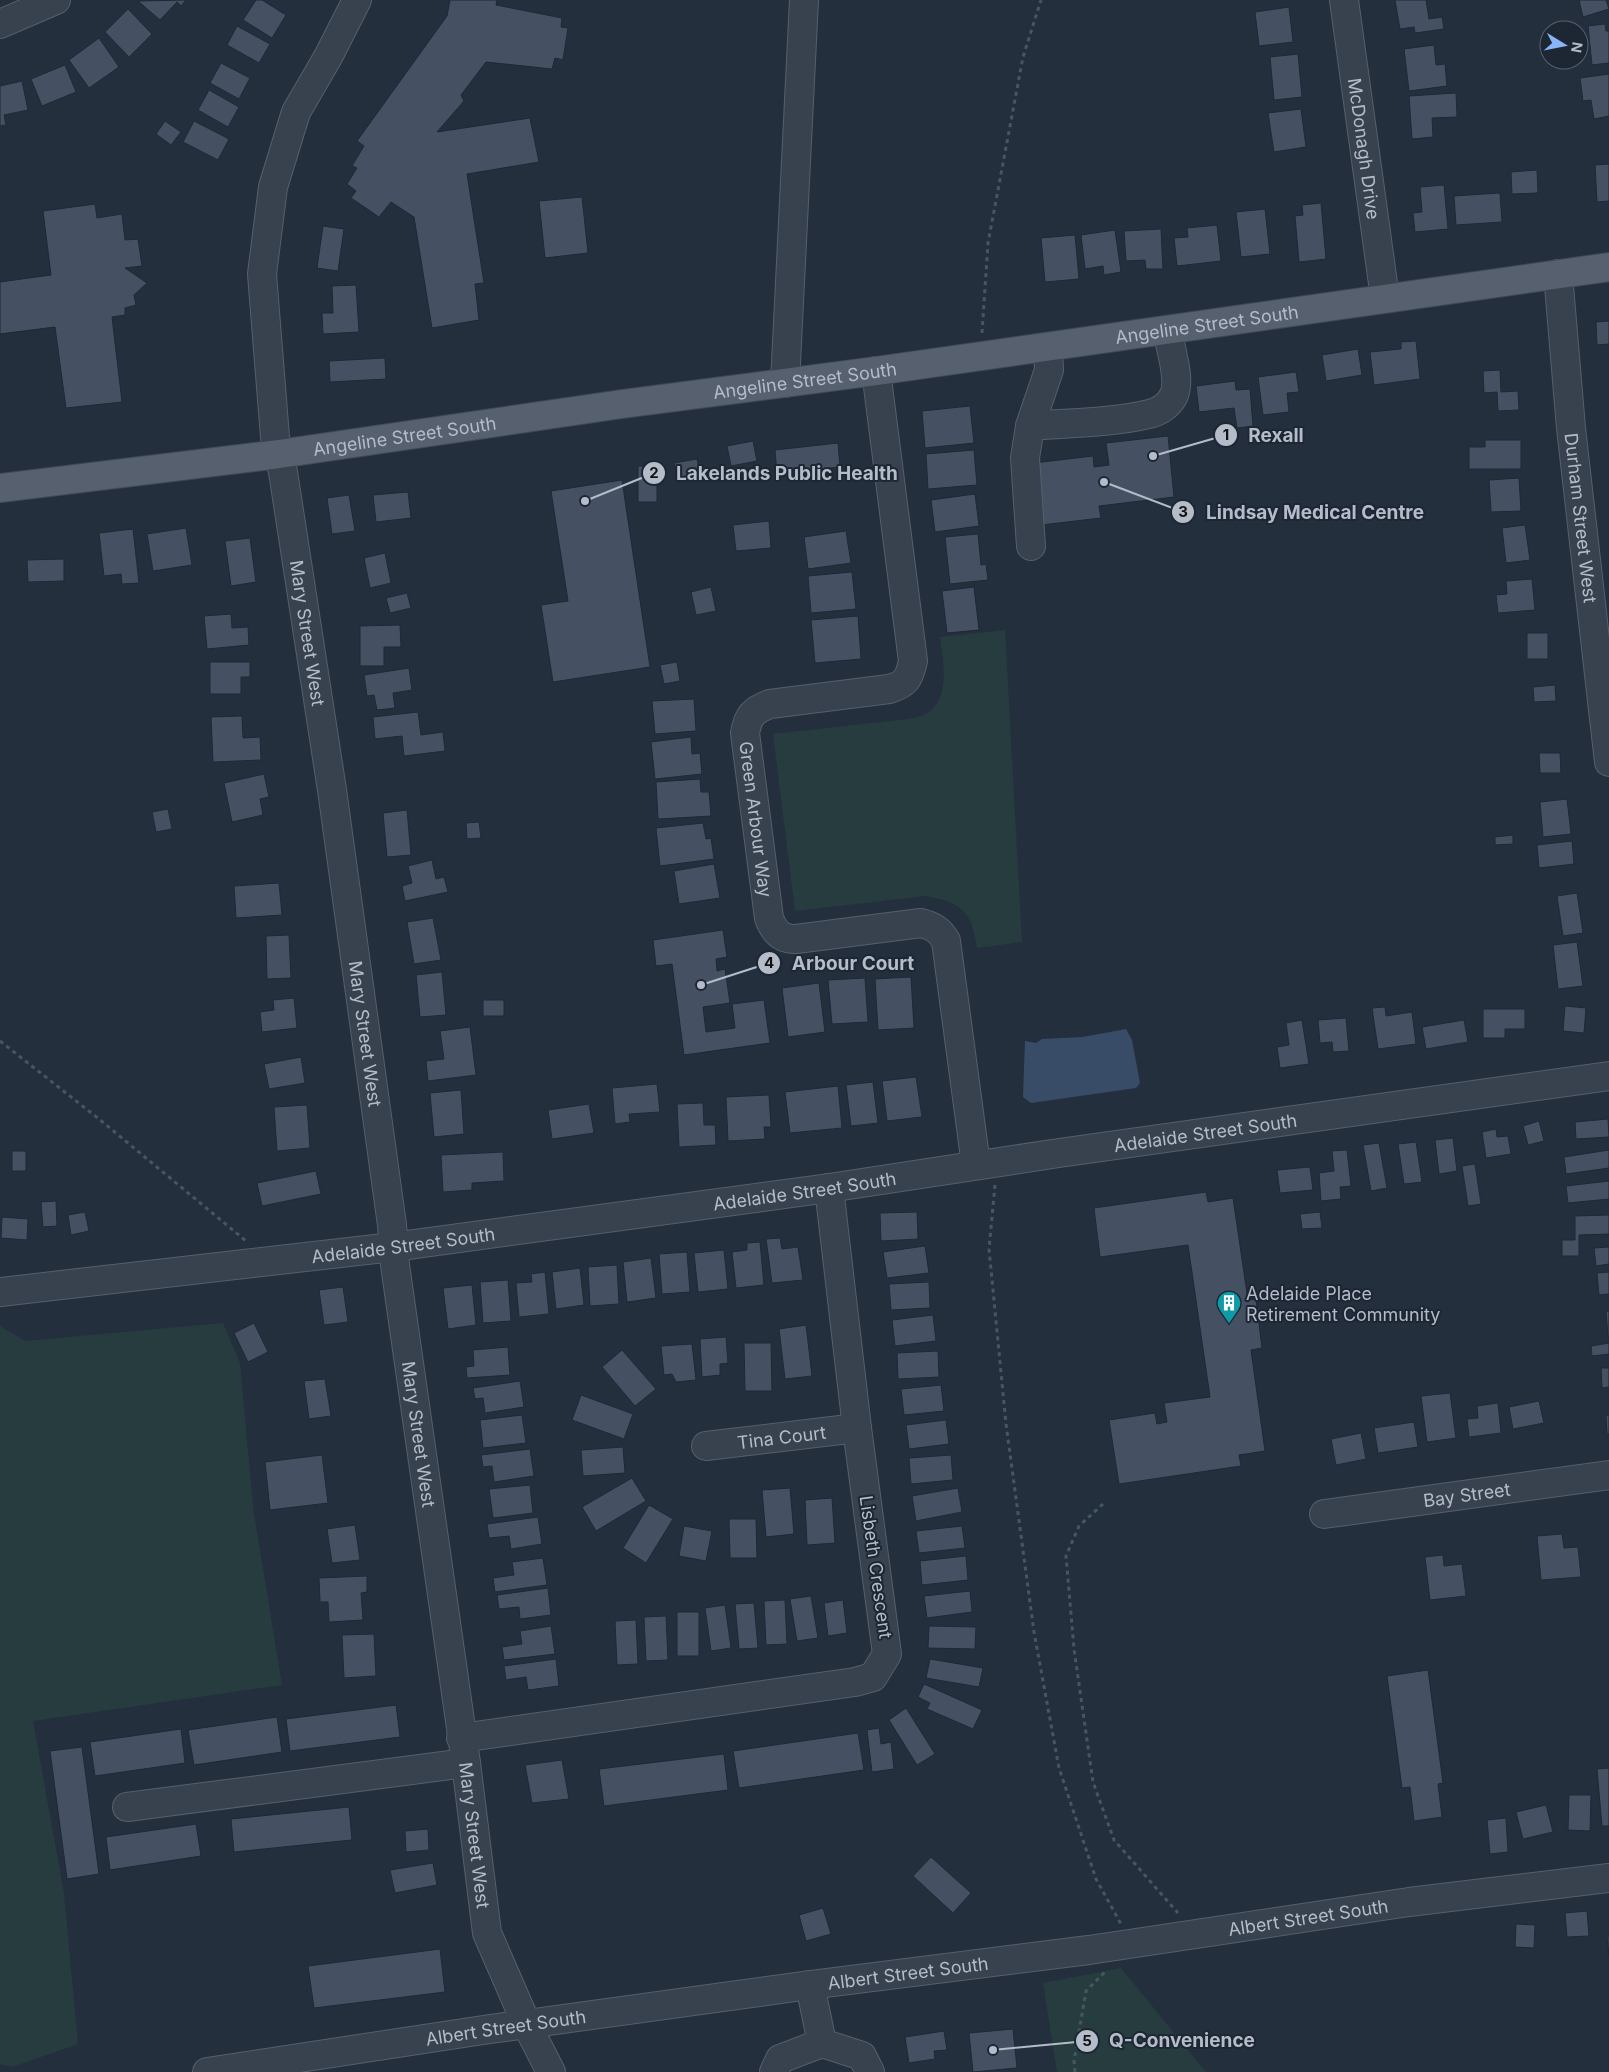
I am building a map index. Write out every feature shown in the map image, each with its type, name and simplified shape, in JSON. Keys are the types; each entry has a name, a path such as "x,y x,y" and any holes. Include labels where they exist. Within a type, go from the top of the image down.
{"main road":[{"name":"Angeline Street South","path":"0,488 279,454 602,407 876,371 1609,267"}],"street":[{"path":"0,24 56,0"},
{"name":"Mary Street West","path":"357,0 328,58 296,112 273,187 262,274 274,437 283,472 332,790 392,1225 392,1247 487,1933 527,2025 550,2072"},
{"path":"785,383 804,0"},
{"name":"McDonagh Drive","path":"1344,0 1385,298"},
{"name":"Durham Street West","path":"1558,274 1571,428 1609,762"},
{"path":"1030,426 1150,414 1164,408 1174,397 1176,380 1167,330"},
{"path":"1031,546 1024,465 1030,426 1049,370 1048,347"},
{"name":"Green Arbour Way","path":"876,371 913,661 910,675 902,685 889,689 770,704 757,709 748,719 745,733 769,918 772,927 779,935 787,938 921,923 941,932 946,941 985,1164"},
{"name":"Adelaide Street South","path":"0,1292 392,1247 829,1188 985,1164 1609,1076"},
{"name":"Lisbeth Crescent","path":"463,1750 855,1682 874,1677 887,1654 857,1428 829,1188"},
{"name":"Tina Court","path":"706,1446 857,1428"},
{"name":"Bay Street","path":"1324,1514 1609,1475"},
{"path":"127,1807 463,1750"},
{"name":"Albert Street South","path":"207,2072 810,1985 1133,1943 1409,1902 1609,1878"},
{"path":"810,1985 822,2043"},
{"path":"774,2072 780,2059 822,2043 862,2056 870,2072"}],"path":[{"path":"980,356 988,243 1023,57 1041,0"},
{"path":"0,1041 99,1119 270,1261"},
{"path":"985,1164 995,1189 989,1249 1006,1424 1034,1632 1060,1768 1096,1879 1133,1943"},
{"path":"1103,1504 1079,1526 1066,1556 1074,1649 1093,1782 1114,1840 1169,1901 1193,1934"},
{"path":"1075,2072 1074,2061 1086,1990 1106,1970"}],"green space":[{"path":"1005,630 1022,942 977,948 972,925 963,910 948,901 925,896 795,911 773,734 908,719 924,715 933,709 939,700 942,690 944,669 940,637"},
{"path":"223,1323 240,1363 253,1507 282,1685 33,1721 64,1893 78,2044 12,2067 0,2064 0,1326 25,1341"},
{"path":"1121,1968 1206,2072 1057,2072 1043,1983"}],"water":[{"path":"1126,1029 1132,1040 1140,1083 1136,1088 1031,1103 1023,1097 1025,1041 1036,1043 1042,1039 1083,1037"}],"building":[{"path":"186,0 181,6 177,2 160,20 138,1"},
{"path":"256,0 262,0 286,15 272,38 243,20"},
{"path":"450,0 497,0 496,5 562,18 561,27 568,28 563,60 555,58 552,69 486,62 461,95 464,101 437,132 530,118 539,162 467,174 484,283 475,284 479,320 432,328 414,217 391,202 379,217 351,198 356,191 347,184 357,168 352,166 364,146 357,141 447,16"},
{"path":"1395,0 1426,0 1429,19 1442,17 1444,29 1415,33 1414,27 1400,29"},
{"path":"1579,0 1606,0 1609,9 1583,17"},
{"path":"1289,7 1293,42 1259,46 1255,12"},
{"path":"128,9 152,34 129,57 105,32"},
{"path":"1605,24 1606,31 1609,31 1609,63 1592,65 1589,26"},
{"path":"237,26 270,44 259,63 227,45"},
{"path":"99,38 119,67 89,88 69,60"},
{"path":"1434,45 1436,65 1445,64 1447,86 1409,91 1404,49"},
{"path":"1298,54 1302,97 1274,100 1270,57"},
{"path":"221,63 250,78 239,99 210,83"},
{"path":"65,65 76,92 42,106 31,79"},
{"path":"1609,74 1609,116 1594,119 1591,100 1583,101 1580,78"},
{"path":"22,81 28,110 4,115 6,125 0,126 0,86"},
{"path":"209,90 239,107 228,127 198,110"},
{"path":"1456,93 1457,117 1432,118 1433,137 1412,139 1409,96"},
{"path":"1301,109 1306,147 1274,152 1268,113"},
{"path":"165,121 181,132 171,145 156,134"},
{"path":"194,121 229,139 218,160 183,142"},
{"path":"1609,164 1609,201 1597,202 1595,165"},
{"path":"1537,170 1538,193 1512,194 1511,172"},
{"path":"1444,185 1448,229 1415,232 1413,213 1422,212 1420,187"},
{"path":"1500,193 1502,222 1456,225 1454,196"},
{"path":"582,197 588,253 545,258 539,201"},
{"path":"1321,203 1326,259 1299,262 1295,216 1303,215 1302,205"},
{"path":"95,204 97,218 122,214 125,240 138,239 142,266 125,268 147,283 134,295 136,305 125,308 125,315 112,317 122,402 66,408 55,327 0,334 0,282 51,275 43,211"},
{"path":"1265,209 1270,254 1241,257 1236,212"},
{"path":"1217,225 1221,261 1177,266 1174,238 1188,237 1187,228"},
{"path":"323,226 344,229 338,271 317,268"},
{"path":"1161,229 1163,269 1146,269 1145,260 1126,261 1124,231"},
{"path":"1115,230 1121,272 1104,275 1103,266 1085,269 1081,235"},
{"path":"1075,235 1079,279 1045,282 1041,238"},
{"path":"356,285 359,332 323,334 322,313 333,313 332,286"},
{"path":"1609,321 1609,344 1597,345 1596,322"},
{"path":"1416,341 1420,379 1374,385 1370,352 1401,349 1401,342"},
{"path":"1358,349 1362,375 1326,381 1322,355"},
{"path":"385,358 386,379 330,382 329,361"},
{"path":"1500,370 1501,392 1518,391 1519,410 1498,411 1497,392 1484,393 1483,371"},
{"path":"1296,372 1299,392 1287,393 1289,412 1263,415 1258,377"},
{"path":"1235,381 1236,390 1250,389 1253,426 1237,428 1234,408 1199,412 1196,386"},
{"path":"970,406 974,443 925,448 922,411"},
{"path":"1168,436 1174,497 1099,506 1101,518 1041,525 1034,463 1093,456 1094,467 1109,465 1106,443"},
{"path":"1485,440 1521,440 1521,469 1469,469 1469,447 1485,447"},
{"path":"753,441 757,461 731,466 727,446"},
{"path":"838,443 840,467 777,474 775,450"},
{"path":"974,450 977,485 928,489 926,454"},
{"path":"697,459 701,478 678,482 674,463"},
{"path":"638,466 657,466 657,502 638,502"},
{"path":"1519,478 1521,511 1491,512 1489,480"},
{"path":"622,480 650,667 553,682 541,605 568,601 551,491"},
{"path":"408,492 411,518 376,522 373,495"},
{"path":"975,494 979,526 935,532 931,500"},
{"path":"349,495 355,531 332,534 327,498"},
{"path":"769,521 771,548 736,551 733,525"},
{"path":"1525,525 1530,560 1506,563 1502,528"},
{"path":"186,528 192,565 153,571 147,534"},
{"path":"133,529 139,583 122,584 121,574 104,576 99,533"},
{"path":"846,531 851,563 808,569 804,537"},
{"path":"978,534 981,565 986,564 988,580 950,584 945,537"},
{"path":"250,538 256,582 231,586 225,541"},
{"path":"385,553 391,583 370,588 364,558"},
{"path":"64,559 64,581 28,582 27,560"},
{"path":"852,572 856,609 811,613 808,576"},
{"path":"1532,579 1535,610 1498,613 1496,595 1507,594 1506,581"},
{"path":"711,587 716,611 696,615 691,592"},
{"path":"974,587 979,630 947,633 942,591"},
{"path":"407,593 411,608 390,613 386,598"},
{"path":"231,614 232,628 248,627 249,645 207,649 204,616"},
{"path":"858,616 861,659 815,663 811,620"},
{"path":"400,625 401,647 384,647 384,666 360,666 360,626"},
{"path":"1527,633 1548,633 1548,659 1527,659"},
{"path":"210,662 250,662 250,677 241,677 241,694 210,694"},
{"path":"677,662 680,681 664,684 660,665"},
{"path":"409,668 412,690 393,693 395,708 377,710 374,695 367,696 364,675"},
{"path":"1555,685 1556,701 1534,702 1533,687"},
{"path":"694,699 696,731 655,734 652,701"},
{"path":"418,712 421,735 443,732 445,751 404,756 402,736 375,739 373,717"},
{"path":"242,716 243,738 260,737 261,760 213,762 211,717"},
{"path":"691,737 692,754 700,753 702,774 655,779 651,742"},
{"path":"1539,753 1560,753 1561,773 1540,773"},
{"path":"264,774 269,797 260,799 263,815 232,822 224,783"},
{"path":"700,779 701,792 709,792 711,816 658,819 656,782"},
{"path":"1567,799 1571,834 1543,837 1540,802"},
{"path":"168,809 172,829 156,832 152,812"},
{"path":"407,810 411,855 387,857 383,813"},
{"path":"479,822 481,838 467,839 466,823"},
{"path":"703,823 706,839 711,838 714,859 660,866 656,828"},
{"path":"1513,835 1513,844 1495,845 1495,837"},
{"path":"1572,841 1574,864 1539,868 1537,845"},
{"path":"432,860 436,879 444,877 448,892 405,901 402,886 412,883 408,866"},
{"path":"714,864 720,898 679,904 674,871"},
{"path":"279,883 282,915 236,918 234,886"},
{"path":"1577,893 1583,933 1563,936 1557,896"},
{"path":"433,918 441,960 414,964 407,922"},
{"path":"723,930 727,957 716,959 717,971 725,969 730,1003 703,1007 706,1032 735,1028 732,1004 764,1000 770,1043 684,1055 672,964 656,966 653,940"},
{"path":"289,935 291,978 267,979 266,936"},
{"path":"1577,942 1583,986 1558,989 1553,945"},
{"path":"442,972 446,1015 420,1017 416,975"},
{"path":"911,977 914,1028 878,1030 875,979"},
{"path":"865,978 868,1022 832,1024 828,980"},
{"path":"819,983 825,1032 788,1037 782,988"},
{"path":"294,998 297,1028 262,1032 260,1012 274,1010 273,1000"},
{"path":"483,1000 504,1000 504,1016 483,1016"},
{"path":"1565,1006 1586,1008 1584,1033 1563,1031"},
{"path":"1385,1007 1386,1016 1412,1012 1416,1044 1378,1049 1372,1008"},
{"path":"1483,1009 1525,1009 1525,1029 1505,1029 1505,1038 1483,1038"},
{"path":"1346,1018 1349,1051 1333,1052 1332,1042 1320,1043 1318,1020"},
{"path":"1302,1020 1309,1064 1280,1068 1277,1047 1289,1045 1286,1023"},
{"path":"1464,1020 1468,1042 1426,1049 1422,1027"},
{"path":"470,1027 476,1075 428,1081 426,1061 444,1059 440,1031"},
{"path":"301,1057 305,1083 269,1089 264,1064"},
{"path":"916,1077 922,1117 887,1121 882,1081"},
{"path":"873,1082 878,1123 851,1126 846,1085"},
{"path":"657,1084 660,1112 629,1114 630,1122 615,1124 612,1088"},
{"path":"838,1086 842,1128 790,1133 785,1092"},
{"path":"461,1090 464,1134 434,1137 430,1093"},
{"path":"769,1095 771,1127 764,1127 765,1139 728,1141 726,1097"},
{"path":"703,1103 704,1125 715,1125 716,1145 679,1147 677,1104"},
{"path":"589,1104 594,1133 552,1139 548,1110"},
{"path":"307,1105 310,1148 277,1151 274,1107"},
{"path":"1608,1119 1609,1137 1576,1139 1575,1122"},
{"path":"1539,1121 1544,1141 1528,1145 1523,1126"},
{"path":"1496,1129 1497,1137 1508,1136 1511,1154 1486,1158 1482,1132"},
{"path":"1453,1138 1457,1171 1439,1174 1435,1140"},
{"path":"1416,1142 1422,1182 1404,1184 1398,1144"},
{"path":"1379,1143 1387,1188 1371,1191 1363,1145"},
{"path":"1347,1150 1351,1186 1340,1187 1341,1199 1321,1201 1319,1173 1334,1171 1332,1151"},
{"path":"1609,1150 1609,1168 1566,1174 1564,1157"},
{"path":"12,1151 26,1151 26,1171 12,1171"},
{"path":"503,1152 504,1181 472,1183 472,1190 443,1192 441,1155"},
{"path":"1475,1164 1481,1204 1468,1206 1462,1166"},
{"path":"1310,1167 1313,1190 1280,1193 1277,1170"},
{"path":"316,1171 321,1194 262,1206 257,1183"},
{"path":"1609,1181 1609,1199 1568,1203 1566,1186"},
{"name":"Adelaide Place Retirement Community","path":"1206,1192 1208,1202 1233,1198 1248,1300 1256,1299 1262,1348 1251,1350 1265,1451 1239,1455 1241,1466 1119,1484 1109,1420 1155,1413 1157,1424 1167,1422 1164,1403 1210,1397 1188,1245 1100,1257 1094,1208"},
{"path":"56,1201 57,1226 43,1227 41,1202"},
{"path":"85,1212 89,1231 71,1235 68,1215"},
{"path":"917,1212 918,1239 881,1241 880,1213"},
{"path":"1320,1212 1322,1228 1302,1229 1300,1214"},
{"path":"1609,1215 1609,1234 1579,1235 1579,1256 1562,1256 1562,1240 1575,1240 1575,1216"},
{"path":"2,1217 28,1219 27,1240 1,1238"},
{"path":"780,1238 782,1249 798,1247 803,1280 772,1283 766,1239"},
{"path":"760,1242 764,1285 736,1288 732,1252 747,1250 747,1243"},
{"path":"925,1246 929,1273 887,1278 883,1252"},
{"path":"1609,1247 1609,1264 1596,1266 1594,1248"},
{"path":"724,1250 728,1289 698,1292 694,1253"},
{"path":"687,1252 690,1292 662,1294 659,1254"},
{"path":"651,1258 656,1298 627,1302 623,1262"},
{"path":"617,1265 619,1304 590,1306 588,1267"},
{"path":"580,1268 584,1305 556,1309 552,1272"},
{"path":"545,1272 549,1314 519,1317 516,1283 532,1282 531,1274"},
{"path":"1609,1272 1609,1294 1599,1295 1597,1273"},
{"path":"508,1280 511,1321 483,1323 480,1282"},
{"path":"929,1282 930,1308 891,1310 889,1284"},
{"path":"472,1285 476,1325 448,1329 443,1288"},
{"path":"343,1287 348,1322 324,1325 319,1290"},
{"path":"1606,1311 1609,1311 1609,1337 1608,1337"},
{"path":"933,1315 936,1341 895,1346 892,1320"},
{"path":"254,1323 268,1352 248,1362 234,1333"},
{"path":"806,1325 812,1376 785,1379 779,1329"},
{"path":"726,1337 728,1363 720,1364 720,1375 702,1377 700,1339"},
{"path":"744,1343 771,1343 772,1391 745,1391"},
{"path":"1609,1343 1609,1354 1592,1356 1591,1346"},
{"path":"692,1344 696,1380 676,1382 672,1374 664,1375 661,1346"},
{"path":"508,1347 510,1375 467,1378 466,1367 474,1366 473,1350"},
{"path":"622,1350 656,1389 635,1406 602,1367"},
{"path":"938,1351 939,1377 898,1379 897,1353"},
{"path":"1601,1368 1609,1368 1609,1387 1602,1388"},
{"path":"325,1379 331,1416 309,1419 304,1381"},
{"path":"520,1381 524,1407 485,1413 483,1398 475,1399 473,1388"},
{"path":"941,1385 944,1411 904,1415 901,1389"},
{"path":"1450,1393 1456,1438 1427,1442 1421,1396"},
{"path":"581,1395 633,1414 624,1439 572,1420"},
{"path":"1539,1401 1544,1423 1513,1429 1509,1407"},
{"path":"1498,1403 1501,1433 1469,1437 1467,1419 1478,1418 1477,1406"},
{"path":"522,1415 526,1443 483,1448 480,1420"},
{"path":"1609,1415 1609,1434 1607,1434 1606,1416"},
{"path":"946,1420 949,1444 909,1449 906,1425"},
{"path":"1414,1422 1418,1447 1378,1453 1374,1428"},
{"path":"1361,1433 1366,1459 1336,1465 1331,1439"},
{"path":"623,1447 625,1473 583,1476 581,1450"},
{"path":"530,1449 534,1476 494,1482 492,1466 483,1467 481,1455"},
{"path":"322,1455 328,1503 270,1510 265,1462"},
{"path":"951,1455 953,1480 911,1484 909,1458"},
{"path":"632,1478 646,1501 596,1531 582,1507"},
{"path":"530,1485 533,1513 493,1518 489,1489"},
{"path":"790,1488 794,1534 766,1537 762,1490"},
{"path":"958,1488 962,1512 916,1521 912,1496"},
{"path":"832,1498 835,1543 807,1545 805,1500"},
{"path":"649,1505 673,1519 646,1563 623,1548"},
{"path":"538,1517 542,1544 511,1549 509,1536 489,1538 487,1524"},
{"path":"729,1519 756,1519 757,1558 730,1558"},
{"path":"355,1525 360,1560 332,1563 327,1529"},
{"path":"684,1526 712,1531 706,1561 679,1556"},
{"path":"962,1526 965,1548 919,1553 916,1531"},
{"path":"1562,1534 1564,1548 1578,1547 1581,1577 1541,1580 1537,1536"},
{"path":"1443,1555 1444,1566 1462,1564 1466,1596 1430,1600 1425,1557"},
{"path":"966,1556 968,1580 922,1585 920,1561"},
{"path":"543,1558 547,1585 495,1592 493,1578 514,1575 512,1562"},
{"path":"367,1576 367,1592 361,1593 363,1620 329,1622 328,1602 320,1602 319,1578"},
{"path":"548,1588 551,1615 520,1619 519,1607 499,1609 497,1595"},
{"path":"970,1591 972,1612 927,1618 924,1596"},
{"path":"811,1596 818,1638 797,1641 790,1599"},
{"path":"785,1600 787,1644 766,1645 764,1601"},
{"path":"843,1600 847,1633 828,1636 824,1603"},
{"path":"754,1603 758,1648 739,1649 735,1604"},
{"path":"725,1605 731,1648 711,1651 705,1608"},
{"path":"677,1612 699,1612 699,1656 677,1656"},
{"path":"666,1616 668,1660 646,1661 644,1617"},
{"path":"636,1620 638,1664 617,1665 615,1621"},
{"path":"551,1626 555,1654 504,1660 502,1647 522,1644 520,1631"},
{"path":"929,1626 976,1627 975,1649 928,1648"},
{"path":"374,1634 376,1676 344,1678 342,1635"},
{"path":"556,1659 559,1686 528,1690 526,1677 506,1680 504,1666"},
{"path":"930,1659 983,1668 979,1687 926,1678"},
{"path":"1428,1670 1443,1783 1438,1784 1442,1817 1414,1821 1410,1787 1402,1788 1387,1676"},
{"path":"924,1684 982,1710 973,1729 927,1709 930,1703 918,1697"},
{"path":"396,1705 400,1737 290,1751 286,1719"},
{"path":"906,1708 935,1754 917,1765 889,1720"},
{"path":"277,1717 282,1752 194,1765 188,1730"},
{"path":"879,1728 881,1744 891,1742 894,1769 872,1772 867,1730"},
{"path":"181,1729 185,1763 95,1776 90,1742"},
{"path":"858,1733 864,1770 739,1788 733,1751"},
{"path":"82,1747 99,1874 67,1879 50,1751"},
{"path":"724,1754 728,1790 604,1806 599,1769"},
{"path":"562,1760 569,1799 532,1803 525,1765"},
{"path":"1609,1768 1609,1826 1602,1826 1597,1769"},
{"path":"1569,1795 1591,1795 1590,1831 1568,1830"},
{"path":"1546,1805 1553,1832 1523,1839 1516,1812"},
{"path":"349,1807 352,1840 234,1852 231,1819"},
{"path":"1506,1818 1508,1852 1490,1854 1487,1820"},
{"path":"196,1824 201,1856 110,1870 106,1837"},
{"path":"428,1829 429,1850 406,1852 405,1831"},
{"path":"931,1857 971,1893 953,1913 913,1876"},
{"path":"433,1863 437,1885 395,1893 390,1870"},
{"path":"823,1908 831,1934 806,1941 799,1915"},
{"path":"1587,1911 1589,1936 1567,1937 1565,1913"},
{"path":"1516,1924 1535,1925 1534,1948 1515,1947"},
{"path":"1607,1936 1609,1936 1609,1956"},
{"path":"440,1949 445,1992 314,2008 308,1966"},
{"path":"1013,2029 1017,2068 973,2072 969,2033"},
{"path":"944,2031 947,2050 934,2051 935,2059 909,2063 905,2037"}],"place":[{"name":"Rexall","path":"1153,456"},
{"name":"Lindsay Medical Centre","path":"1104,482"},
{"name":"Lakelands Public Health","path":"585,501"},
{"name":"Arbour Court","path":"701,985"},
{"name":"Adelaide Place Retirement Community","path":"1229,1324"},
{"name":"Q-Convenience","path":"993,2050"}]}
